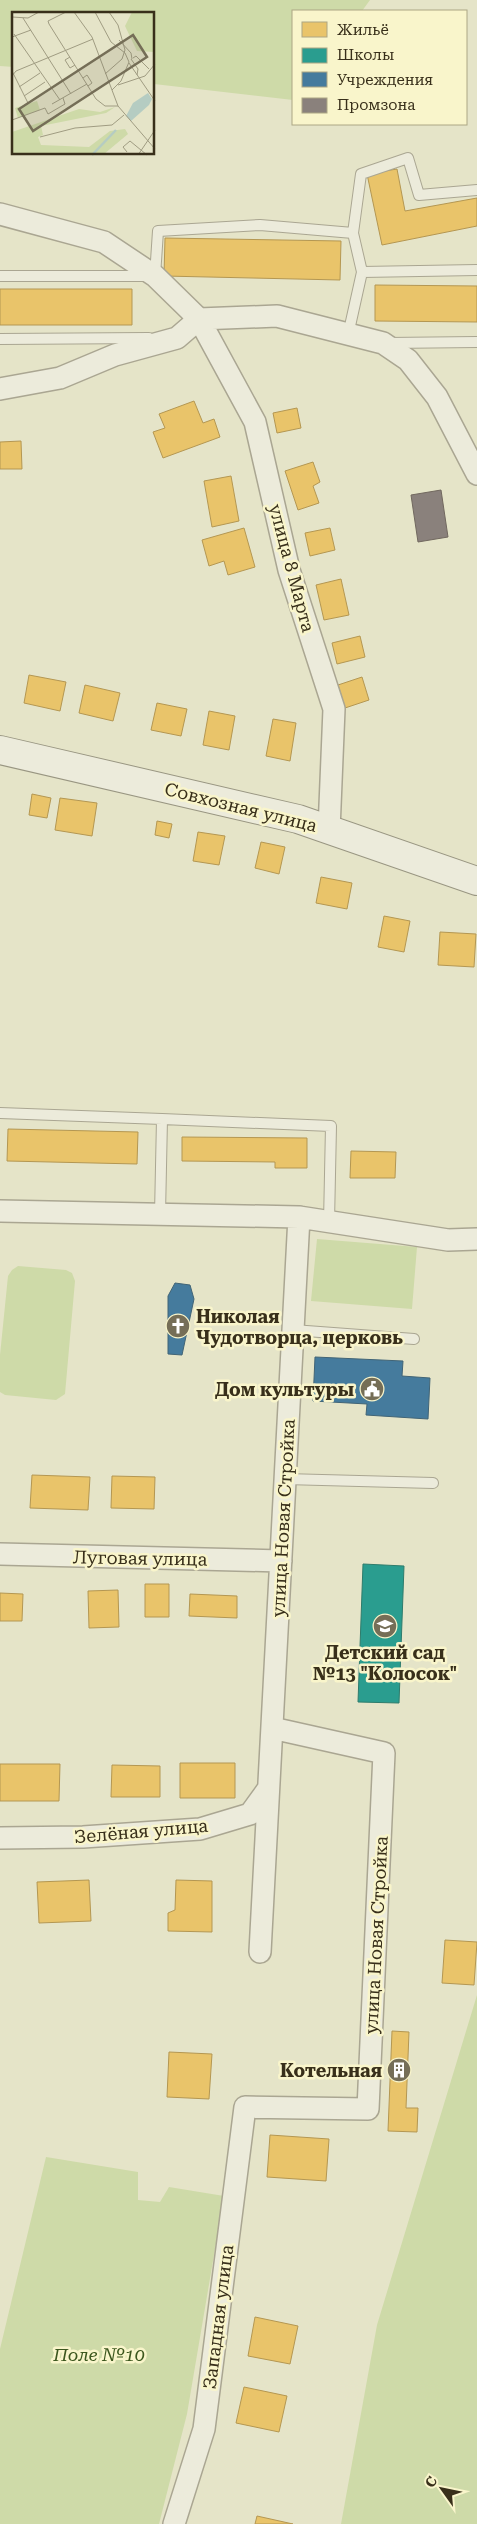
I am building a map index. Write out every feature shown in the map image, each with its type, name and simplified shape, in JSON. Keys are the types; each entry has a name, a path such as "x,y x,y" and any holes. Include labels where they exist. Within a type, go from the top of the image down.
{"street":[{"name":"улица 8 Марта","path":"0,214 104,242 155,276 199,319 255,422 289,570 334,709 329,830"},
{"path":"0,389 60,378 115,354 177,338 199,319 277,316 384,342 408,360 437,397 477,474"},
{"name":"Совхозная улица","path":"0,750 298,819 477,880"},
{"path":"0,1211 300,1217 448,1240 477,1238"},
{"name":"улица Новая Стройка","path":"260,1952 300,1217"},
{"name":"Луговая улица","path":"0,1554 281,1561"},
{"name":"улица Новая Стройка","path":"245,2107 368,2110 384,1754 272,1728"},
{"name":"Зелёная улица","path":"0,1838 82,1838 200,1829 250,1814 268,1789"},
{"name":"Западная улица","path":"174,2524 204,2429 245,2107"}],"lane":[{"path":"348,334 362,272 353,233 362,174 408,158 419,195 477,190"},
{"path":"0,276 155,276 158,231 260,225 353,233"},
{"path":"362,272 477,270"},
{"path":"0,339 177,338"},
{"path":"384,342 477,342"},
{"path":"0,1113 331,1126 329,1222"},
{"path":"160,1214 162,1119"},
{"path":"293,1330 414,1339"},
{"path":"285,1479 433,1484"}],"green space":[{"path":"0,0 370,0 363,10 292,10 292,100 155,84 155,12 12,12 12,67 0,66"},
{"path":"317,1239 417,1247 412,1309 311,1301"},
{"path":"18,1266 66,1270 72,1273 75,1281 65,1394 56,1400 5,1395 0,1392 0,1355 8,1276"},
{"path":"477,1995 477,2524 341,2524 377,2325"},
{"name":"Поле №10","path":"46,2157 138,2172 138,2200 160,2202 169,2187 224,2196 187,2414 159,2524 0,2524 0,2349"}],"building: Жильё":[{"path":"397,169 405,211 477,198 477,226 382,245 367,174"},
{"path":"165,238 341,241 340,280 164,276"},
{"path":"375,285 477,286 477,322 375,321"},
{"path":"0,289 132,289 132,325 0,325"},
{"path":"194,401 203,423 214,419 220,437 163,458 153,432 165,428 159,414"},
{"path":"297,408 301,428 277,433 273,413"},
{"path":"21,441 22,469 0,469 0,442"},
{"path":"313,462 320,482 313,486 319,503 298,510 285,471"},
{"path":"231,476 239,521 212,527 204,481"},
{"path":"244,528 255,567 228,575 224,561 209,566 202,540"},
{"path":"330,528 335,550 310,556 305,533"},
{"path":"341,579 349,615 324,620 316,585"},
{"path":"360,636 365,657 337,664 332,643"},
{"path":"29,675 66,682 60,711 24,703"},
{"path":"362,677 369,700 345,708 338,685"},
{"path":"85,685 120,693 113,721 79,713"},
{"path":"157,703 187,709 181,736 151,730"},
{"path":"209,711 235,716 229,750 203,745"},
{"path":"273,719 296,723 290,761 266,756"},
{"path":"32,794 51,798 47,818 29,815"},
{"path":"60,798 97,803 92,836 55,830"},
{"path":"157,821 172,824 169,838 155,835"},
{"path":"198,832 225,836 219,865 193,861"},
{"path":"261,842 285,847 279,874 255,868"},
{"path":"321,877 352,883 347,909 316,903"},
{"path":"384,916 410,921 404,952 378,947"},
{"path":"440,932 476,934 474,967 438,965"},
{"path":"8,1129 138,1132 137,1164 7,1161"},
{"path":"182,1137 307,1138 307,1168 275,1168 275,1162 182,1161"},
{"path":"351,1151 396,1152 395,1178 350,1178"},
{"path":"32,1475 90,1477 88,1510 30,1508"},
{"path":"112,1476 155,1477 154,1509 111,1508"},
{"path":"145,1584 169,1584 169,1617 145,1617"},
{"path":"118,1590 119,1627 89,1628 88,1591"},
{"path":"0,1593 23,1594 22,1621 0,1621"},
{"path":"190,1594 237,1596 237,1618 189,1616"},
{"path":"180,1763 235,1763 235,1798 180,1798"},
{"path":"0,1764 60,1764 59,1801 0,1801"},
{"path":"112,1765 160,1766 160,1797 111,1797"},
{"path":"89,1880 91,1921 39,1923 37,1882"},
{"path":"176,1880 212,1881 212,1932 168,1931 168,1913 175,1910"},
{"path":"445,1940 477,1942 474,1985 442,1983"},
{"name":"Котельная","path":"392,2031 409,2032 406,2108 418,2108 417,2132 388,2131"},
{"path":"169,2052 212,2054 209,2099 167,2097"},
{"path":"270,2135 329,2139 326,2181 267,2177"},
{"path":"255,2317 298,2326 290,2364 248,2356"},
{"path":"244,2387 287,2396 279,2432 236,2423"},
{"path":"257,2516 293,2524 255,2524"}],"building: Школы":[{"name":"Детский сад №13 \"Колосок\"","path":"363,1564 404,1566 399,1703 358,1702"}],"building: Учреждения":[{"name":"Николая Чудотворца, церковь","path":"175,1283 190,1285 194,1299 182,1355 168,1354 168,1296"},
{"name":"Дом культуры","path":"315,1357 403,1361 402,1376 430,1378 428,1419 366,1415 367,1404 313,1401"}],"building: Промзона":[{"path":"441,490 448,537 418,542 411,495"}],"place":[{"name":"Николая Чудотворца, церковь","path":"178,1326"},
{"name":"Дом культуры","path":"372,1389"},
{"name":"Детский сад №13 \"Колосок\"","path":"385,1626"},
{"name":"Котельная","path":"399,2070"}]}
